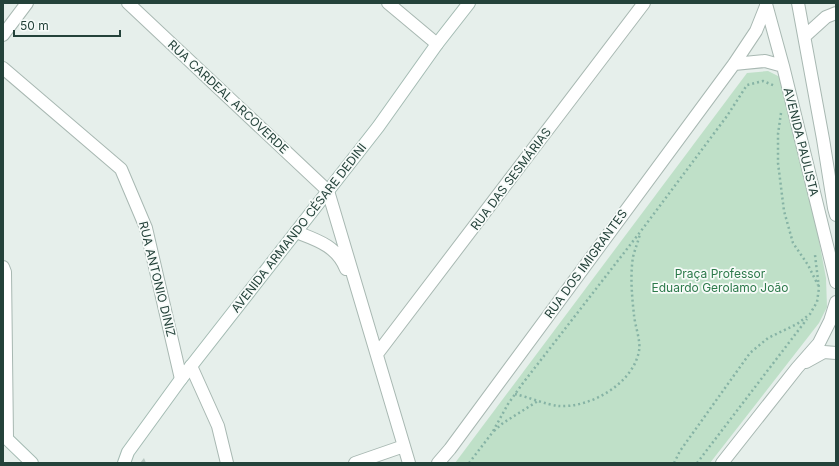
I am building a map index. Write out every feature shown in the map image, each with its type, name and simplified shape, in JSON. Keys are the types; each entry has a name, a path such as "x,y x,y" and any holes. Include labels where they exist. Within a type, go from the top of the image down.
{"street":[{"path":"3,35 27,3"},
{"name":"RUA CARDEAL ARCOVERDE","path":"128,3 328,191"},
{"path":"388,3 437,44"},
{"name":"AVENIDA ARMANDO CÉSARE DEDINI","path":"115,463 126,457 181,379 378,126 437,44 469,3"},
{"name":"RUA DAS SESMÁRIAS","path":"377,354 644,3"},
{"name":"AVENIDA PAULISTA","path":"798,3 824,140 835,210"},
{"name":"AVENIDA PAULISTA","path":"766,4 783,66 836,282"},
{"name":"RUA DOS IMIGRANTES","path":"438,463 450,449 734,64 756,31 766,4"},
{"path":"805,36 826,17 836,13"},
{"path":"734,64 765,61 783,66"},
{"name":"RUA ANTONIO DINIZ","path":"3,68 121,170 146,228 181,379"},
{"path":"824,140 836,148"},
{"path":"328,191 365,311 409,463"},
{"path":"296,232 320,242 333,250 342,259 365,311"},
{"path":"3,267 6,272 5,437 32,463"},
{"path":"722,463 797,368 819,343 830,320 836,302"},
{"path":"797,368 813,357 824,352 836,353"},
{"path":"191,366 218,426 227,463"},
{"path":"355,463 404,446"}],"path":[{"path":"469,463 492,433 515,394 641,231 727,116 747,86 763,82 776,86 779,91"},
{"path":"782,106 778,134 778,163 784,211 793,243 808,265 819,288"},
{"path":"515,394 559,406 585,403 606,394 623,380 634,363 639,351 633,301 633,258 641,231"},
{"path":"697,463 810,314 817,302 819,288 814,251"},
{"path":"674,463 680,450 750,353 768,338 797,324 810,314"},
{"path":"492,433 503,423 538,401"}],"green space":[{"name":"Praça Professor Eduardo Gerolamo João","path":"768,71 782,78 809,187 826,278 827,307 819,323 710,463 455,463 747,73"}],"building":[{"path":"144,458 146,463 140,463"}]}
